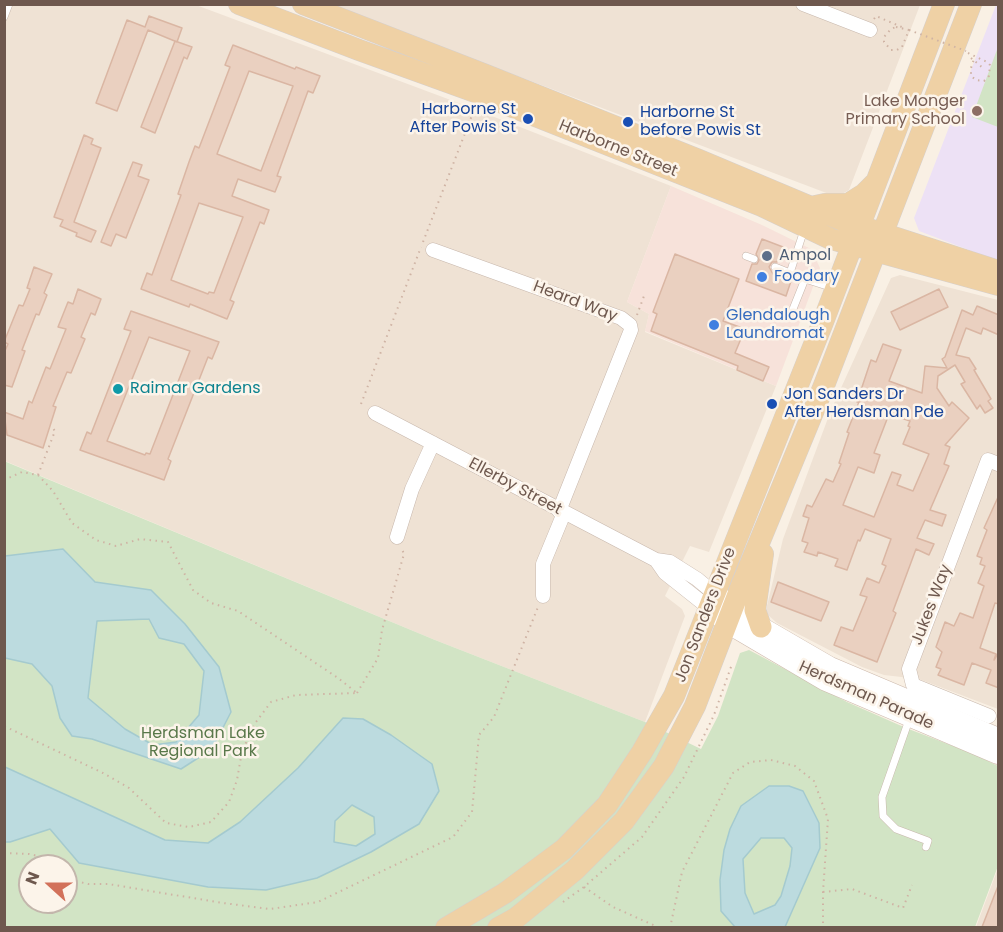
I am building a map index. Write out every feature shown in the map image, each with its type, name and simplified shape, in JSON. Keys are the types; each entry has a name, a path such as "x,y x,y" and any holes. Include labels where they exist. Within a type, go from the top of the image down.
{"main road":[{"name":"Harborne Street","path":"239,4 476,92 762,206 807,217"},
{"name":"Harborne Street","path":"303,4 699,160 807,217 855,236 999,285"},
{"name":"Jon Sanders Drive","path":"446,927 505,893 564,849 607,805 623,783 674,696 836,289 944,4"},
{"name":"Jon Sanders Drive","path":"498,927 516,918 575,870 624,821 664,766 695,706 823,388 971,4"},
{"path":"359,50 367,29"},
{"path":"911,159 912,186 904,206 903,221 918,245"},
{"path":"807,217 825,204 848,204 864,194 876,181"},
{"name":"Harborne Street","path":"879,243 918,245 999,271"},
{"path":"761,627 755,610 755,599 770,515"},
{"name":"Herdsman Parade","path":"712,601 824,680 913,711 989,730 999,754"},
{"name":"Herdsman Parade","path":"730,615 761,627 802,653 913,711"},
{"path":"623,783 658,762 678,738"}],"street":[{"path":"803,4 870,30"},
{"name":"Heard Way","path":"433,250 621,318 630,325 631,330 543,564 543,596"},
{"name":"Ellerby Street","path":"375,413 656,561 665,573 712,601"},
{"path":"398,537 412,489 433,443"},
{"name":"Jukes Way","path":"989,730 913,685 909,669 988,460 999,464"}],"lane":[{"path":"4,16 9,4"},
{"path":"790,273 807,217"},
{"path":"746,256 754,259"},
{"path":"775,267 836,289"},
{"path":"793,309 805,279"},
{"path":"913,711 882,797 883,816 896,829 928,841 926,847"}],"path":[{"path":"870,30 876,16 966,51 987,62 990,72 984,81 976,80 971,76 973,58 983,68"},
{"path":"909,30 902,47 897,50 887,47 884,42 891,29 896,27 909,30 916,32"},
{"path":"361,404 476,105"},
{"path":"631,330 645,296"},
{"path":"38,475 55,431 52,427"},
{"path":"4,480 22,472 38,475 53,491 72,523 96,540 116,546 140,539 168,542 193,590 210,603 238,611 357,693"},
{"path":"357,693 378,658 382,630 404,554 398,537"},
{"path":"78,882 270,909 318,902 453,837 472,812 479,735 494,717 543,596"},
{"path":"4,726 103,773 129,788 166,823 189,827 211,822 228,802 237,780 242,751 256,722 271,702 296,695 357,693"},
{"path":"670,927 682,872 734,773 750,762 771,760 795,766 814,781 828,819 823,927"},
{"path":"4,852 29,854"},
{"path":"823,892 852,889 903,908 912,885"},
{"path":"584,887 613,907 660,927"}],"shaded area":[{"path":"4,5 196,5 456,102 671,186 627,302 649,314 645,332 776,386 709,552 690,546 665,596 682,609 685,616 645,722 435,640 5,461"},
{"path":"330,5 920,5 849,190 837,197"},
{"name":"Lake Monger Primary School","path":"996,5 998,5 998,261 919,231 914,218"},
{"path":"671,186 811,249 820,268 776,386 645,331 649,314 627,302"},
{"path":"900,275 998,300 998,709 919,679 884,675 862,667 777,623 766,610 783,539 831,410 891,278"},
{"path":"998,868 998,927 976,927"}],"green space":[{"path":"998,47 998,127 972,117"},
{"name":"Herdsman Lake Regional Park","path":"4,461 435,640 645,722 701,749 718,716 740,653 749,650 847,702 974,754 998,766 998,866 975,927 5,927"}],"water":[{"path":"63,549 95,582 151,590 185,624 219,667 231,712 212,749 181,769 92,739 72,736 60,718 52,686 32,664 5,658 5,556","holes":["149,619 159,638 184,644 204,671 199,715 176,742 153,745 125,729 88,698 97,621"]},
{"path":"343,718 363,719 391,735 432,764 439,791 419,824 371,852 317,878 266,890 208,887 79,863 78,854 71,854 50,829 5,842 5,767 165,840 208,843 240,822 298,768","holes":["352,805 374,817 375,834 356,846 334,842 335,821"]},
{"path":"769,786 789,786 803,791 819,823 820,848 785,927 735,927 721,911 720,880 724,850 730,829 741,806","holes":["761,838 784,838 792,848 790,866 781,896 775,905 754,914 745,893 743,859"]}],"building":[{"path":"149,16 182,28 177,42 148,30 117,111 96,103 127,20 145,27"},
{"path":"175,41 192,47 187,59 184,57 155,133 141,127"},
{"path":"233,45 320,76 313,93 308,91 277,176 281,177 275,192 238,179 232,196 269,210 264,224 260,222 230,300 234,302 227,319 190,304 189,307 141,289 147,273 152,275 181,195 178,194 195,146 199,148 230,67 225,65","holes":["249,71 293,86 261,171 217,154","199,203 243,217 214,293 209,292 208,294 171,280"]},
{"path":"84,135 93,139 91,144 101,148 74,222 96,231 91,242 60,226 63,220 54,217"},
{"path":"133,162 142,165 138,176 149,180 126,238 116,234 111,246 101,242"},
{"path":"762,239 783,247 777,262 772,262 769,267 773,274 791,281 786,296 746,281 752,264 757,264 759,260 756,254"},
{"path":"675,254 739,279 723,321 745,329 735,353 769,367 763,381 737,370 738,366 651,331 657,314 653,312"},
{"path":"34,267 52,274 44,293 47,295 39,315 36,314 22,350 25,351 12,387 4,385 4,353 8,344 4,342 19,305 23,306 30,289 27,288"},
{"path":"78,289 101,299 95,315 91,313 81,337 85,339 71,373 67,372 53,406 56,407 43,448 7,435 4,412 23,419 46,367 50,369 66,329 58,327 68,302 73,304"},
{"path":"939,289 948,307 900,330 891,312"},
{"path":"977,306 999,315 999,335 983,328 981,334 966,328 956,355 969,358 991,399 988,401 993,408 985,413 980,405 977,409 961,384 965,382 955,365 938,376 937,388 949,406 952,402 969,418 945,445 950,447 944,464 949,466 930,510 946,515 942,526 925,520 917,538 934,544 929,555 916,549 893,611 896,613 877,662 834,645 841,627 853,631 867,597 860,595 867,578 879,583 886,566 882,564 891,539 865,529 860,541 858,540 847,570 835,566 838,559 818,552 817,556 804,552 808,543 802,541 809,518 803,516 807,505 812,507 826,479 833,482 841,464 839,463 849,433 847,432 859,402 857,402 871,360 876,362 883,344 901,350 889,381 922,393 925,366 947,368 942,359 945,357 962,310 973,315","holes":["889,414 910,421 903,444 929,454 913,491 897,485 901,475 892,472 874,517 843,505 858,467 874,473 880,455 874,453"]},
{"path":"131,311 219,342 212,359 208,357 168,459 171,461 164,480 80,450 87,432 91,434 131,331 124,329","holes":["149,337 190,351 150,454 145,455 107,441"]},
{"path":"999,495 999,604 995,603 980,648 996,654 994,660 999,652 999,688 986,683 991,670 972,663 964,685 938,675 941,669 936,667 942,652 936,647 945,622 954,626 960,613 973,618 984,586 978,583 985,566 980,564 982,558 977,556 987,530 984,528"},
{"path":"778,582 829,602 821,621 771,602"},
{"path":"998,886 999,927 982,927"}],"place":[{"name":"Lake Monger Primary School","path":"977,111"},
{"name":"Harborne St After Powis St","path":"528,119"},
{"name":"Harborne St before Powis St","path":"628,122"},
{"name":"Ampol","path":"767,256"},
{"name":"Foodary","path":"762,277"},
{"name":"Glendalough Laundromat","path":"714,325"},
{"name":"Raimar Gardens","path":"118,389"},
{"name":"Jon Sanders Dr After Herdsman Pde","path":"772,404"}]}
